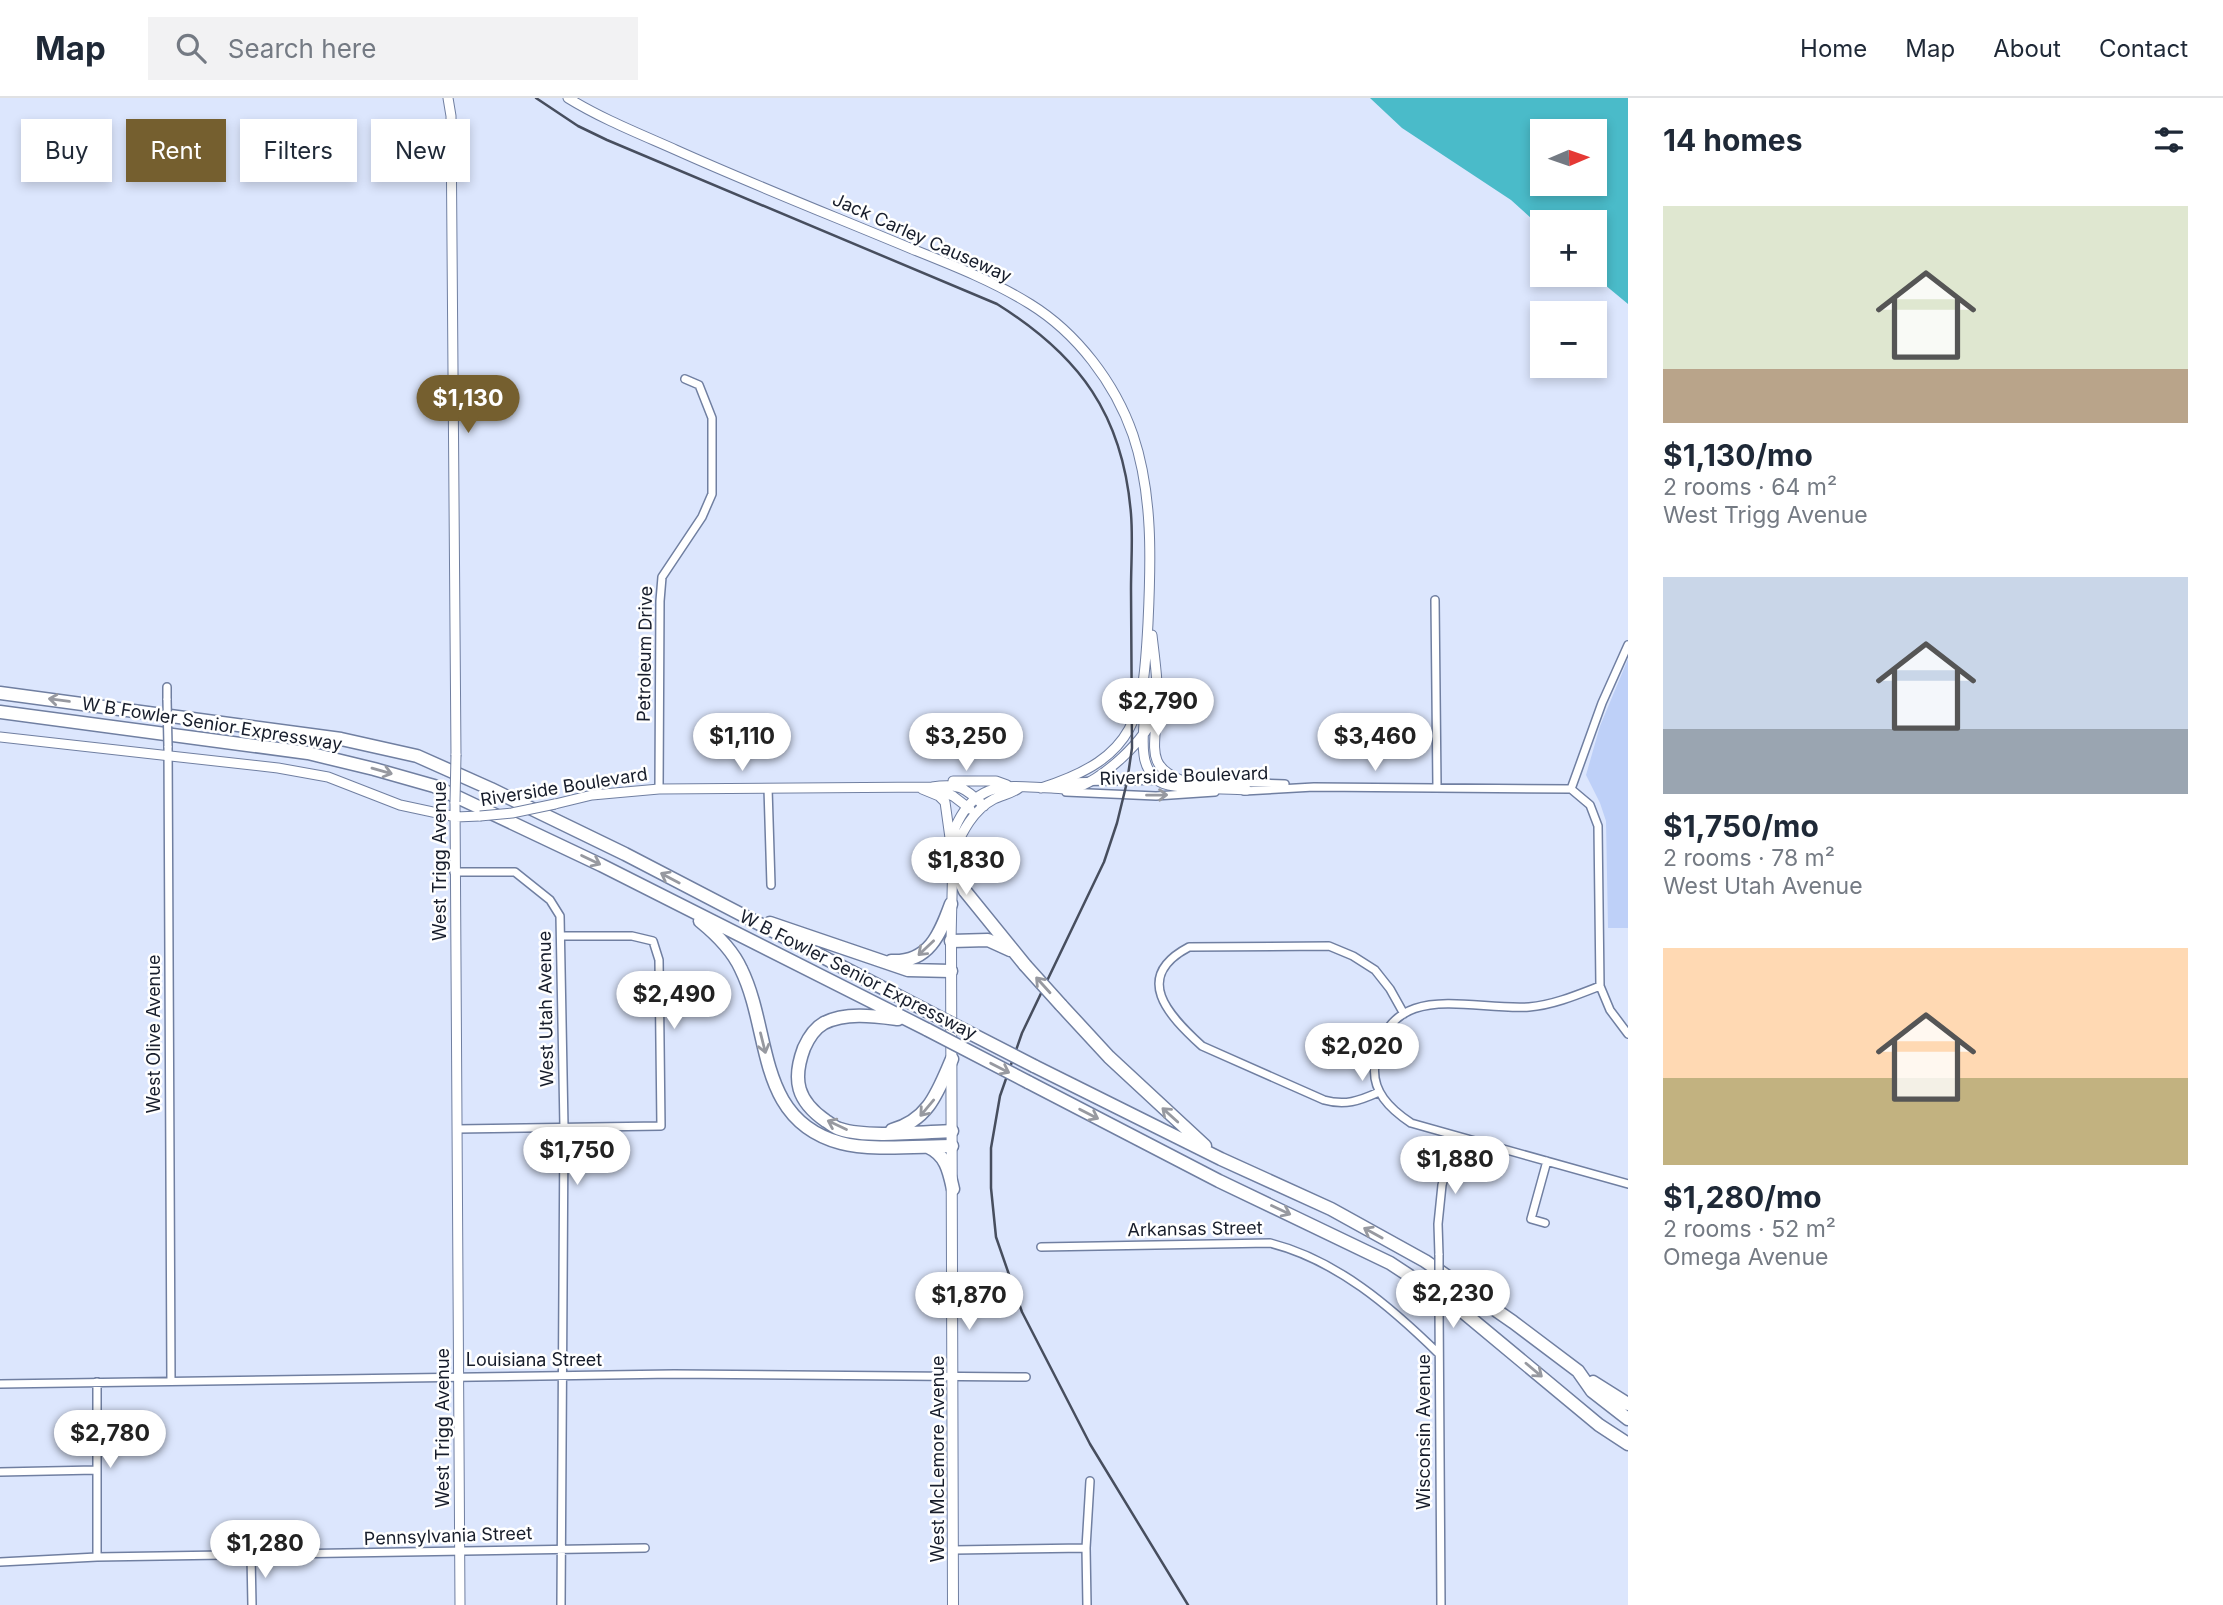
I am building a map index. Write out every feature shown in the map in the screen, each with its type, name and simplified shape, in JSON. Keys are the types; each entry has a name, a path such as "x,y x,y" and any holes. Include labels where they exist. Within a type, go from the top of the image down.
{"highway":[{"name":"W B Fowler Senior Expressway","path":"0,693 341,739 417,756 625,854 1034,1066 1221,1159 1331,1209 1425,1261 1513,1322 1578,1371 1592,1391 1628,1419"},
{"name":"W B Fowler Senior Expressway","path":"0,712 308,753 434,786 484,808 928,1030 1219,1181 1390,1263 1457,1307 1599,1425 1628,1444"},
{"path":"952,852 965,891 1013,952 1109,1057 1221,1159"},
{"path":"879,960 901,961 919,956 938,937 951,904"},
{"path":"681,905 719,936 741,968 771,1074 786,1109 808,1129 841,1143 952,1146"},
{"path":"731,909 908,970 951,971"},
{"path":"951,941 988,940 1013,952"},
{"path":"909,1021 863,1016 844,1017 822,1024 808,1038 799,1063 798,1088 811,1110 840,1129 878,1134 952,1131"},
{"path":"878,1134 900,1128 919,1118 933,1102 952,1059"},
{"path":"924,1146 941,1155 953,1189"},
{"path":"1578,1371 1628,1404"}],"main road":[{"name":"West McLemore Avenue","path":"951,941 953,1605"}],"street":[{"name":"West Trigg Avenue","path":"451,98 460,1605"},
{"name":"Jack Carley Causeway","path":"568,98 698,160 978,276 1032,304 1067,334 1095,364 1116,397 1132,433 1143,470 1149,507 1149,602 1145,682 1132,724 1120,744 1102,761 1041,788"},
{"name":"Petroleum Drive","path":"659,789 662,577 702,516 712,494 712,418 699,385 685,379"},
{"path":"1435,600 1437,787"},
{"name":"Jack Carley Causeway","path":"1149,602 1157,708 1156,759 1167,775 1182,781"},
{"path":"1628,645 1602,703 1570,789 1590,805 1598,826 1600,986 1610,1010 1628,1034"},
{"path":"1145,682 1144,755 1150,774 1162,784 1247,790"},
{"name":"West Olive Avenue","path":"167,687 171,1381"},
{"path":"1041,788 1072,789 1086,782 1132,748 1157,708"},
{"name":"Riverside Boulevard","path":"0,737 168,751 278,768 328,777 400,805 456,817 512,813 592,796 659,789 932,788 952,785 960,786 984,806"},
{"name":"Riverside Boulevard","path":"917,787 953,781 996,781 1019,788 1041,788 1077,794 1156,796 1314,787 1570,789"},
{"name":"Riverside Boulevard","path":"1059,782 1182,781 1314,787"},
{"path":"975,797 1007,785"},
{"path":"917,787 939,796 945,802 952,852"},
{"path":"768,788 771,885"},
{"name":"Riverside Boulevard","path":"932,788 953,796 976,814"},
{"name":"West McLemore Avenue","path":"952,852 968,822 984,806 1019,788"},
{"name":"West McLemore Avenue","path":"951,941 954,830 975,797"},
{"name":"West Utah Avenue","path":"454,872 515,872 550,900 558,910 561,936 564,1127 561,1605"},
{"path":"457,1129 661,1126 659,960 653,941 632,936 561,936"},
{"path":"1378,1092 1358,1101 1339,1104 1324,1100 1202,1046 1164,1005 1159,992 1159,978 1164,965 1189,947 1329,946 1353,956 1375,970 1404,1014"},
{"path":"1600,986 1531,1007 1438,1002 1418,1006 1387,1029 1377,1048 1373,1072 1378,1092 1393,1111 1411,1123 1628,1184"},
{"name":"Wisconsin Avenue","path":"1441,1605 1438,1224 1442,1185 1456,1136"},
{"path":"1545,1223 1531,1219 1547,1161"},
{"name":"Arkansas Street","path":"1041,1247 1270,1243 1294,1249 1381,1300 1439,1354"},
{"name":"Louisiana Street","path":"0,1384 674,1374 1026,1377"},
{"path":"97,1382 97,1557"},
{"path":"0,1472 96,1470"},
{"path":"1087,1605 1086,1548 1090,1481"},
{"name":"Pennsylvania Street","path":"0,1562 97,1557 645,1548"},
{"path":"954,1550 1086,1548"},
{"path":"251,1555 252,1605"}],"shaded area":[{"path":"1370,98 1628,98 1628,304 1607,287 1607,210 1530,210 1530,217 1511,200 1402,128"},
{"path":"1628,659 1628,928 1608,928 1606,821 1586,775 1600,726"}],"railway":[{"path":"536,98 578,126 607,140 997,304 1052,345 1074,367 1107,418 1126,479 1132,523 1132,748 1127,782 1104,862 1022,1033 1000,1096 991,1148 991,1188 996,1237 1022,1312 1090,1444 1188,1605"}]}
